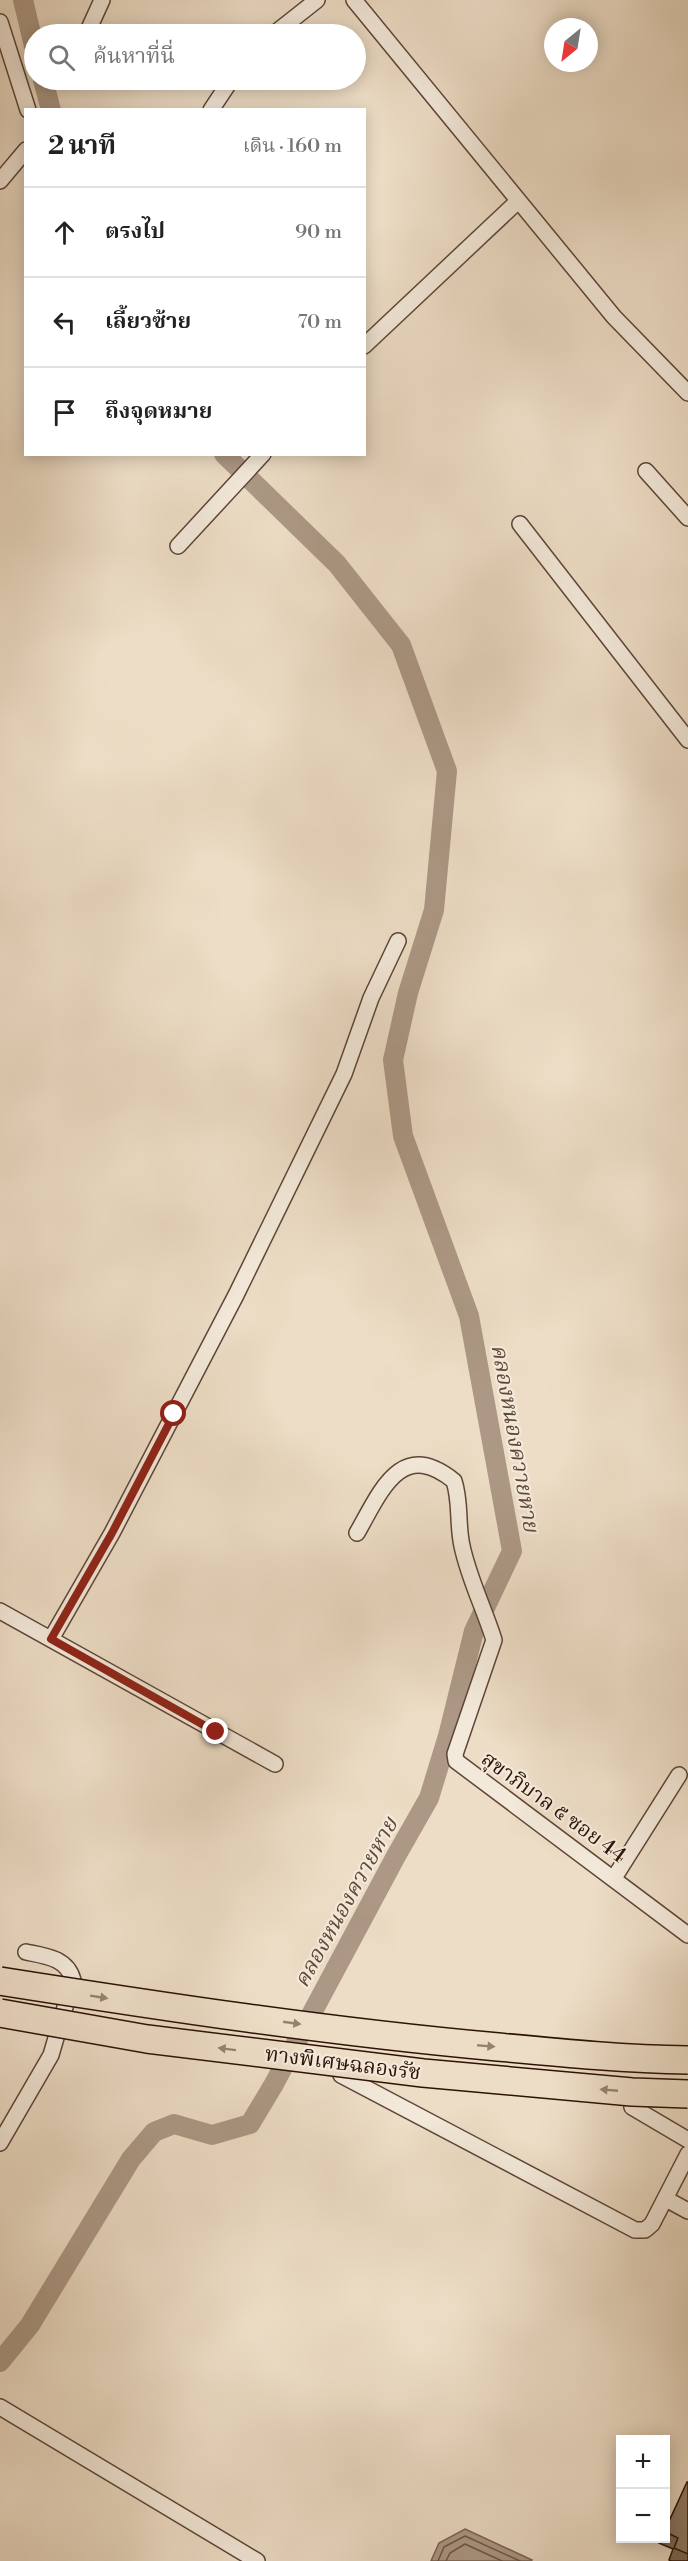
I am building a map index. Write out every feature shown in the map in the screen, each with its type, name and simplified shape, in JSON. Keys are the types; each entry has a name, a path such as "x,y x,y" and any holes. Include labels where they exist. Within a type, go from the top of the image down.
{"highway":[{"name":"ทางพิเศษฉลองรัช","path":"0,1981 147,2004 411,2039 630,2059 688,2060"},
{"name":"ทางพิเศษฉลองรัช","path":"0,2013 147,2039 423,2073 632,2092 688,2094"}],"street":[{"path":"91,24 102,0"},
{"path":"287,24 317,0"},
{"path":"354,0 614,317 688,393"},
{"path":"0,22 27,108"},
{"path":"212,108 224,90"},
{"path":"0,181 24,152"},
{"path":"366,344 518,201"},
{"path":"178,546 261,456"},
{"path":"646,471 688,518"},
{"path":"520,524 688,740"},
{"path":"51,1639 112,1533 236,1296 344,1074 367,1008 398,941"},
{"name":"สุขาภิบาล ๕ ซอย 44","path":"357,1533 385,1485 404,1468 418,1463 439,1469 454,1481 457,1490 461,1544 471,1582 494,1640 455,1754 456,1761 688,1935"},
{"path":"0,1611 275,1764"},
{"path":"614,1878 680,1775"},
{"path":"0,2143 51,2055 73,1980 70,1970 64,1963 51,1956 26,1952"},
{"path":"341,2075 635,2230 645,2230 652,2224 688,2154"},
{"path":"632,2107 688,2140"},
{"path":"666,2199 688,2211"},
{"path":"0,2407 257,2561"}],"water":[{"path":"465,2529 532,2560 431,2561 439,2543"}],"building":[{"path":"688,2482 688,2554 674,2548 678,2538 670,2534 670,2519"}],"waterway":[{"name":"คลองหนองควายหาย","path":"23,0 29,24"},
{"name":"คลองหนองควายหาย","path":"46,90 50,108"},
{"name":"คลองหนองควายหาย","path":"0,2362 30,2325 131,2159 154,2132 174,2124 212,2135 250,2124 429,1798 448,1736 474,1631 512,1551 469,1316 403,1136 393,1060 408,993 434,910 447,771 401,645 337,564 226,456"}],"route":[{"path":"174,1414 112,1533 51,1639 216,1732"}]}
